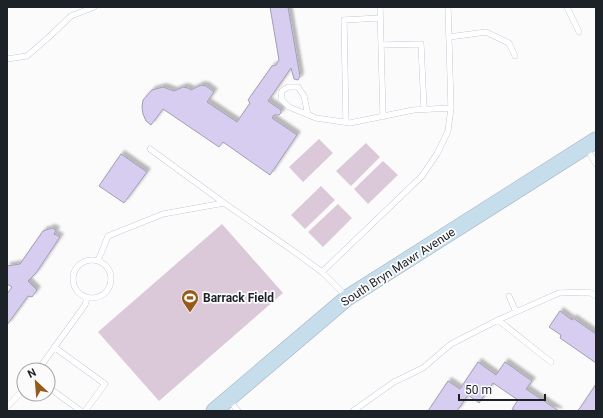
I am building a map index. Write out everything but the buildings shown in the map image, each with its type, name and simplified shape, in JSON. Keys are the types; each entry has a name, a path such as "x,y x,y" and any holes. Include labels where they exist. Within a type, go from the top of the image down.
{"main road":[{"name":"South Bryn Mawr Avenue","path":"214,411 233,405 347,298 591,143"}],"lane":[{"path":"7,58 27,56 71,16 94,7"},
{"path":"380,7 383,117"},
{"path":"322,272 422,176 437,154 448,131 451,108 448,7"},
{"path":"567,7 579,32"},
{"path":"346,122 344,20 380,18"},
{"path":"449,37 486,32 509,43 515,56"},
{"path":"381,45 421,44 424,109"},
{"path":"308,115 304,96 298,87 288,87 282,91 281,99 289,107 308,115 316,118 350,123 413,110 451,108"},
{"path":"591,143 596,164"},
{"path":"150,149 322,272 347,298"},
{"path":"98,261 108,236 163,214 224,203"},
{"path":"92,260 98,261 104,264 108,269 110,281 105,292 100,296 88,298 77,291 74,286 73,274 80,264 92,260"},
{"path":"352,411 394,382 423,368 451,344 498,320 559,293 589,292 596,296"},
{"path":"509,296 516,312"},
{"path":"44,362 85,305 88,298"},
{"path":"498,320 551,362"},
{"path":"54,347 105,384 85,411"},
{"path":"56,393 81,411"},
{"path":"7,407 16,397"}],"shaded area":[{"path":"319,139 333,153 303,182 289,167"},
{"path":"366,143 380,157 351,186 336,171"},
{"path":"383,161 398,175 368,204 354,189"},
{"path":"321,186 335,200 305,229 291,215"},
{"path":"338,204 352,218 323,247 308,232"},
{"name":"Barrack Field","path":"222,224 283,293 159,401 98,332"}],"place":[{"name":"Barrack Field","path":"190,313"}]}
